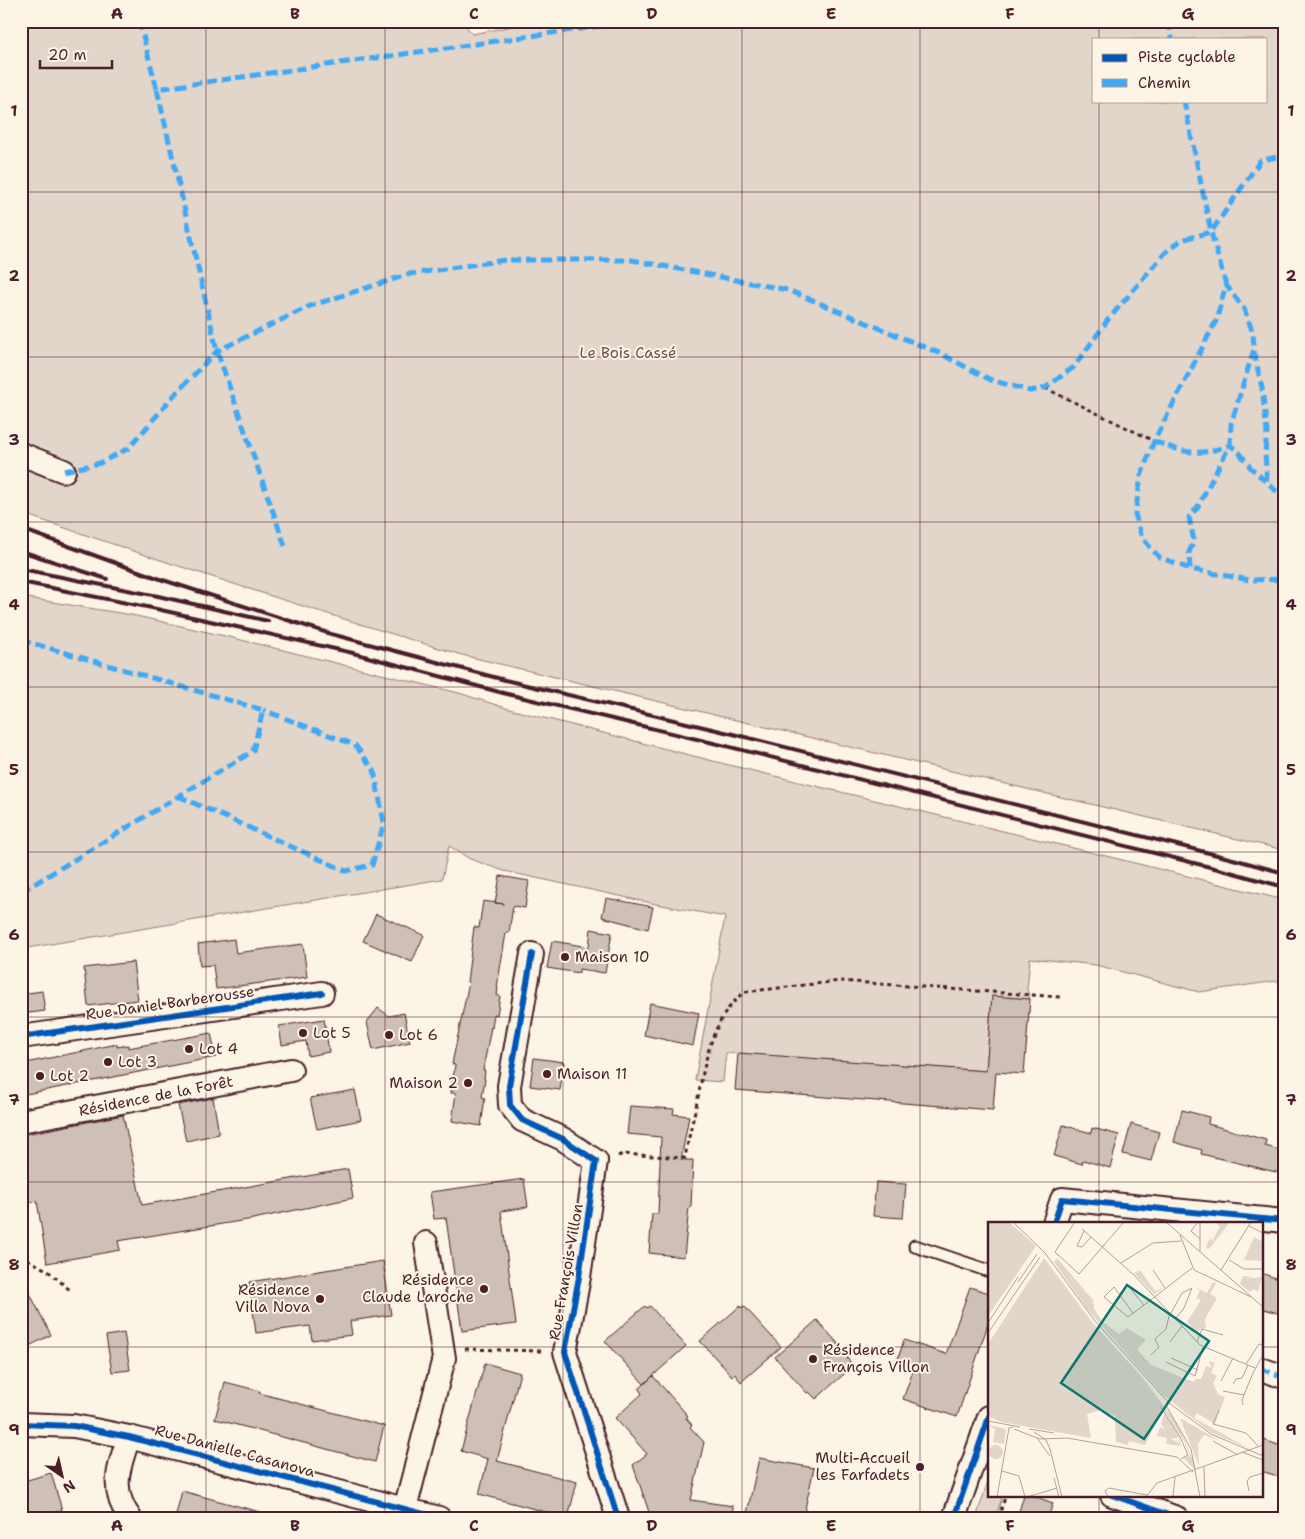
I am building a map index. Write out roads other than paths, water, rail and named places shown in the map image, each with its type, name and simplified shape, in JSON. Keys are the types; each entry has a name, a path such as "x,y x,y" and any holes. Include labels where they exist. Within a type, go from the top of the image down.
{"street":[{"path":"21,454 64,471"},
{"name":"Rue François Villon","path":"532,954 509,1086 510,1104 522,1120 556,1136 596,1161 579,1277 565,1352 618,1518"},
{"name":"Rue Daniel Barberousse","path":"21,1037 322,993"},
{"name":"Résidence de la Forêt","path":"21,1121 291,1070"},
{"path":"1054,1222 1062,1199 1284,1221"},
{"path":"406,1509 444,1358 426,1243"},
{"path":"1262,1368 1284,1377"},
{"path":"954,1518 983,1452 988,1423"},
{"name":"Rue Danielle Casanova","path":"21,1424 74,1426 129,1437 439,1518"},
{"path":"129,1437 118,1470 117,1480 119,1499 130,1518"},
{"path":"1115,1496 1177,1518"}],"lane":[{"path":"915,1246 988,1271"}],"railway":[{"path":"21,529 163,580 331,634 505,680 729,733 1284,873"},
{"path":"21,551 107,579"},
{"path":"21,569 158,596 268,621"},
{"path":"21,582 152,608 353,653 503,693 726,746 1284,887"}],"place":[{"name":"Maison 10","path":"565,957"},
{"name":"Lot 5","path":"303,1033"},
{"name":"Lot 6","path":"389,1035"},
{"name":"Lot 4","path":"189,1049"},
{"name":"Lot 3","path":"108,1062"},
{"name":"Maison 11","path":"547,1074"},
{"name":"Lot 2","path":"40,1076"},
{"name":"Maison 2","path":"468,1083"},
{"name":"Résidence Claude Laroche","path":"484,1289"},
{"name":"Résidence Villa Nova","path":"320,1299"},
{"name":"Résidence François Villon","path":"813,1359"},
{"name":"Multi-Accueil les Farfadets","path":"920,1467"}],"park label":[{"name":"Le Bois Cassé","path":"628,353"}]}
